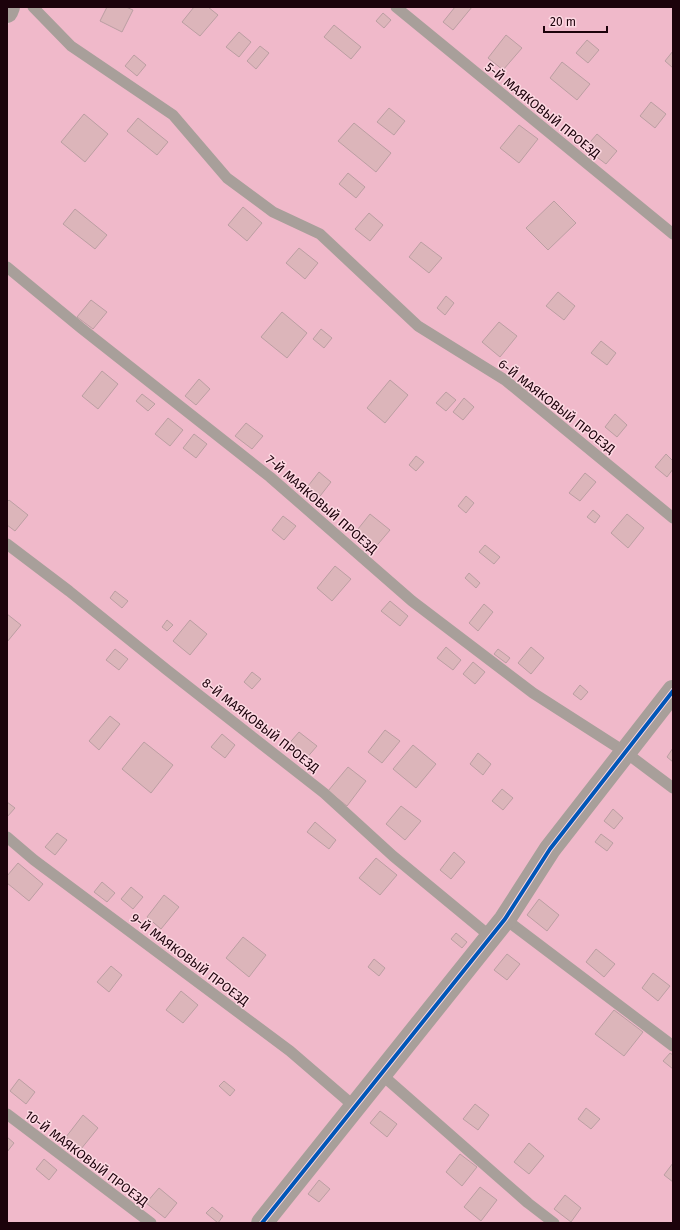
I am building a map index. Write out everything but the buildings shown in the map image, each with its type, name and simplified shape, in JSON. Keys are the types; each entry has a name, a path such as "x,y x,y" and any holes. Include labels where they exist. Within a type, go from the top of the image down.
{"street":[{"path":"7,12 8,7"},
{"path":"262,1223 505,919 550,849 673,691"}],"lane":[{"name":"6-Й МАЯКОВЫЙ ПРОЕЗД","path":"33,7 72,46 173,115 227,178 273,212 320,234 418,326 506,380 673,518"},
{"name":"5-Й МАЯКОВЫЙ ПРОЕЗД","path":"396,7 673,234"},
{"name":"7-Й МАЯКОВЫЙ ПРОЕЗД","path":"7,267 80,328 270,477 412,601 533,694 625,752 673,788"},
{"name":"8-Й МАЯКОВЫЙ ПРОЕЗД","path":"7,544 324,792 393,856 490,937"},
{"name":"9-Й МАЯКОВЫЙ ПРОЕЗД","path":"7,837 46,869 290,1051 355,1107"},
{"path":"505,919 673,1046"},
{"path":"381,1074 528,1203 554,1223"},
{"name":"10-Й МАЯКОВЫЙ ПРОЕЗД","path":"7,1114 151,1223"}],"shaded area":[{"path":"15,7 673,7 673,1223 7,1223 7,28"}],"cycle path":[{"path":"262,1223 505,919 550,849 673,691"}]}
